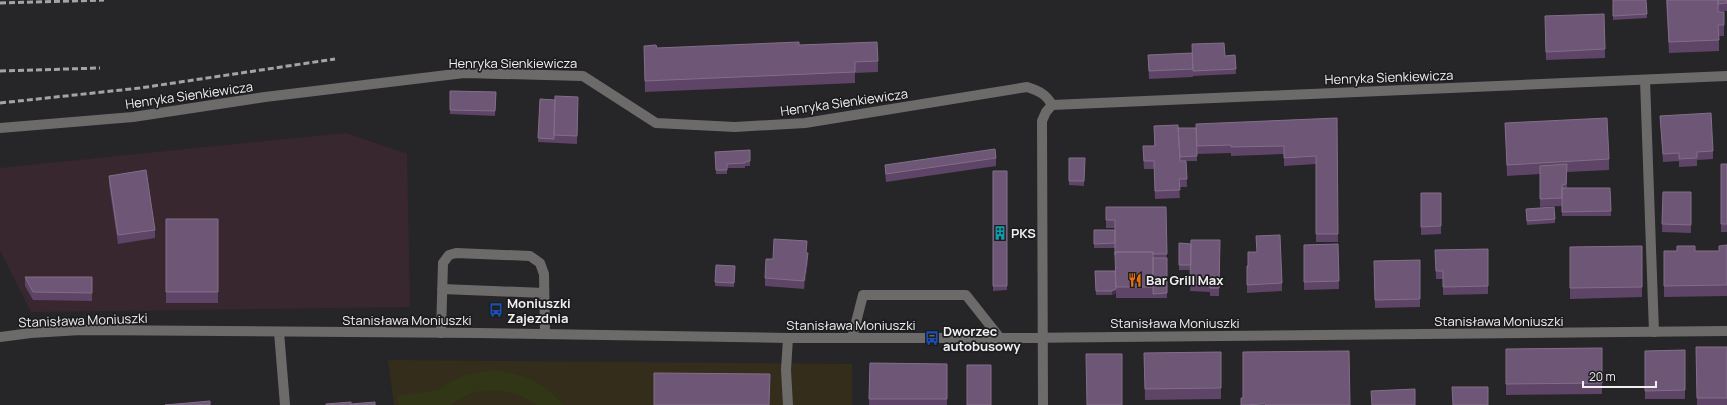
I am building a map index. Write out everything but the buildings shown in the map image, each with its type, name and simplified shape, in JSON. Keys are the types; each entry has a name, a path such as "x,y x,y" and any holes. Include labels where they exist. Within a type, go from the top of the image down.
{"street":[{"name":"Henryka Sienkiewicza","path":"0,128 133,117 265,97 464,73 583,76 656,123 735,127 805,123 1027,87 1038,91 1047,97 1052,106 1727,76"},
{"path":"1644,80 1654,332"},
{"path":"1043,405 1042,121 1046,112 1052,106"},
{"path":"441,333 443,263 449,255 456,252 530,256 540,263 544,274 545,334"},
{"path":"442,289 544,293"},
{"path":"852,338 864,294 966,295 1000,338"},
{"name":"Stanisława Moniuszki","path":"0,337 31,332 81,330 545,334 788,338 1043,338 1727,331"},
{"path":"279,332 285,405"},
{"path":"788,338 786,370 788,405"}],"shaded area":[{"path":"346,133 407,154 410,307 31,312 0,250 0,168"},
{"path":"388,360 852,364 852,405 394,405"}],"green space":[{"path":"493,370 514,374 532,380 548,390 563,405 536,405 522,396 494,390 474,392 450,405 399,405 397,396 438,390 452,381 466,375"}],"railway":[{"path":"0,3 104,0"},
{"path":"0,103 140,88 335,59"},
{"path":"0,71 100,68"}],"place":[{"name":"PKS","path":"1000,233"},
{"name":"Bar Grill Max","path":"1135,280"},
{"name":"Moniuszki Zajezdnia","path":"496,310"},
{"name":"Dworzec autobusowy","path":"932,338"}]}
